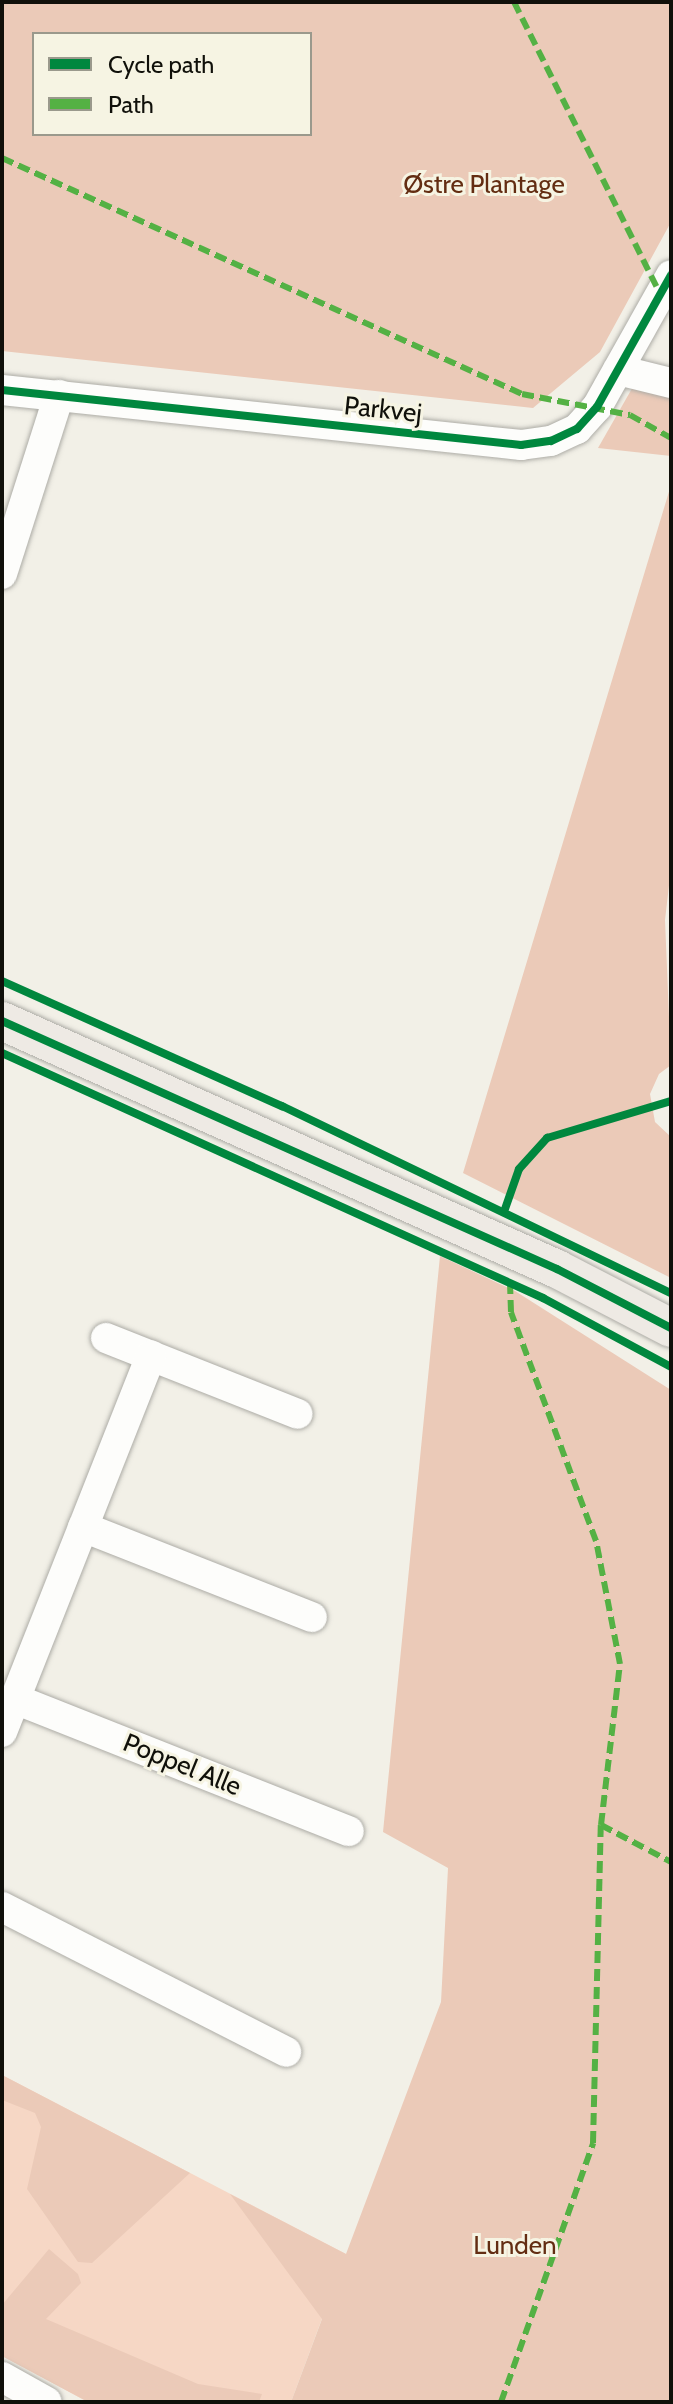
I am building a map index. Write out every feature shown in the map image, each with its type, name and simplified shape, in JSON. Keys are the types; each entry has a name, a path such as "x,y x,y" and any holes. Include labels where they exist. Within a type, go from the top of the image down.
{"main road":[{"path":"2,1021 557,1269 671,1328"}],"street":[{"name":"Parkvej","path":"2,390 521,445 551,441 577,429 597,407 671,275"},
{"path":"618,370 671,383"},
{"path":"2,574 59,395"},
{"path":"106,1338 298,1414"},
{"path":"2,1732 151,1355"},
{"path":"83,1527 312,1617"},
{"name":"Poppel Alle","path":"15,1699 349,1831"},
{"path":"2,1907 286,2052"},
{"path":"2,2377 47,2402"}],"shaded area":[{"path":"2,2075 346,2254 291,2402 88,2402 2,2356"}],"green space":[{"name":"Østre Plantage","path":"2,2 671,2 671,222 600,352 533,408 2,351"},
{"path":"634,385 671,395 671,456 598,448"},
{"path":"671,485 671,868 665,920 671,1065 659,1074 650,1094 655,1122 671,1137 671,1278 463,1173"},
{"name":"Lunden","path":"440,1256 515,1291 671,1390 671,2402 291,2402 322,2319 230,2194 346,2254 441,2002 448,1868 383,1832"},
{"path":"2,2075 190,2173 92,2263 78,2262 27,2189 41,2127 35,2113 2,2100"},
{"path":"49,2249 78,2274 81,2283 46,2319 198,2384 262,2394 259,2402 88,2402 2,2356 2,2305"}],"marked path":[{"path":"514,2 660,294"},
{"path":"2,158 522,394 630,415 671,438"},
{"path":"501,2402 593,2143 601,1825 620,1664 596,1541 511,1312 510,1282"},
{"path":"601,1825 671,1862"}],"cycle path":[{"path":"2,390 521,445 551,441 577,429 597,407 671,275"},
{"path":"2,981 282,1106 671,1293"},
{"path":"2,1021 557,1269 671,1328"},
{"path":"2,1053 543,1298 671,1367"},
{"path":"505,1209 519,1169 547,1138 671,1101"}]}
